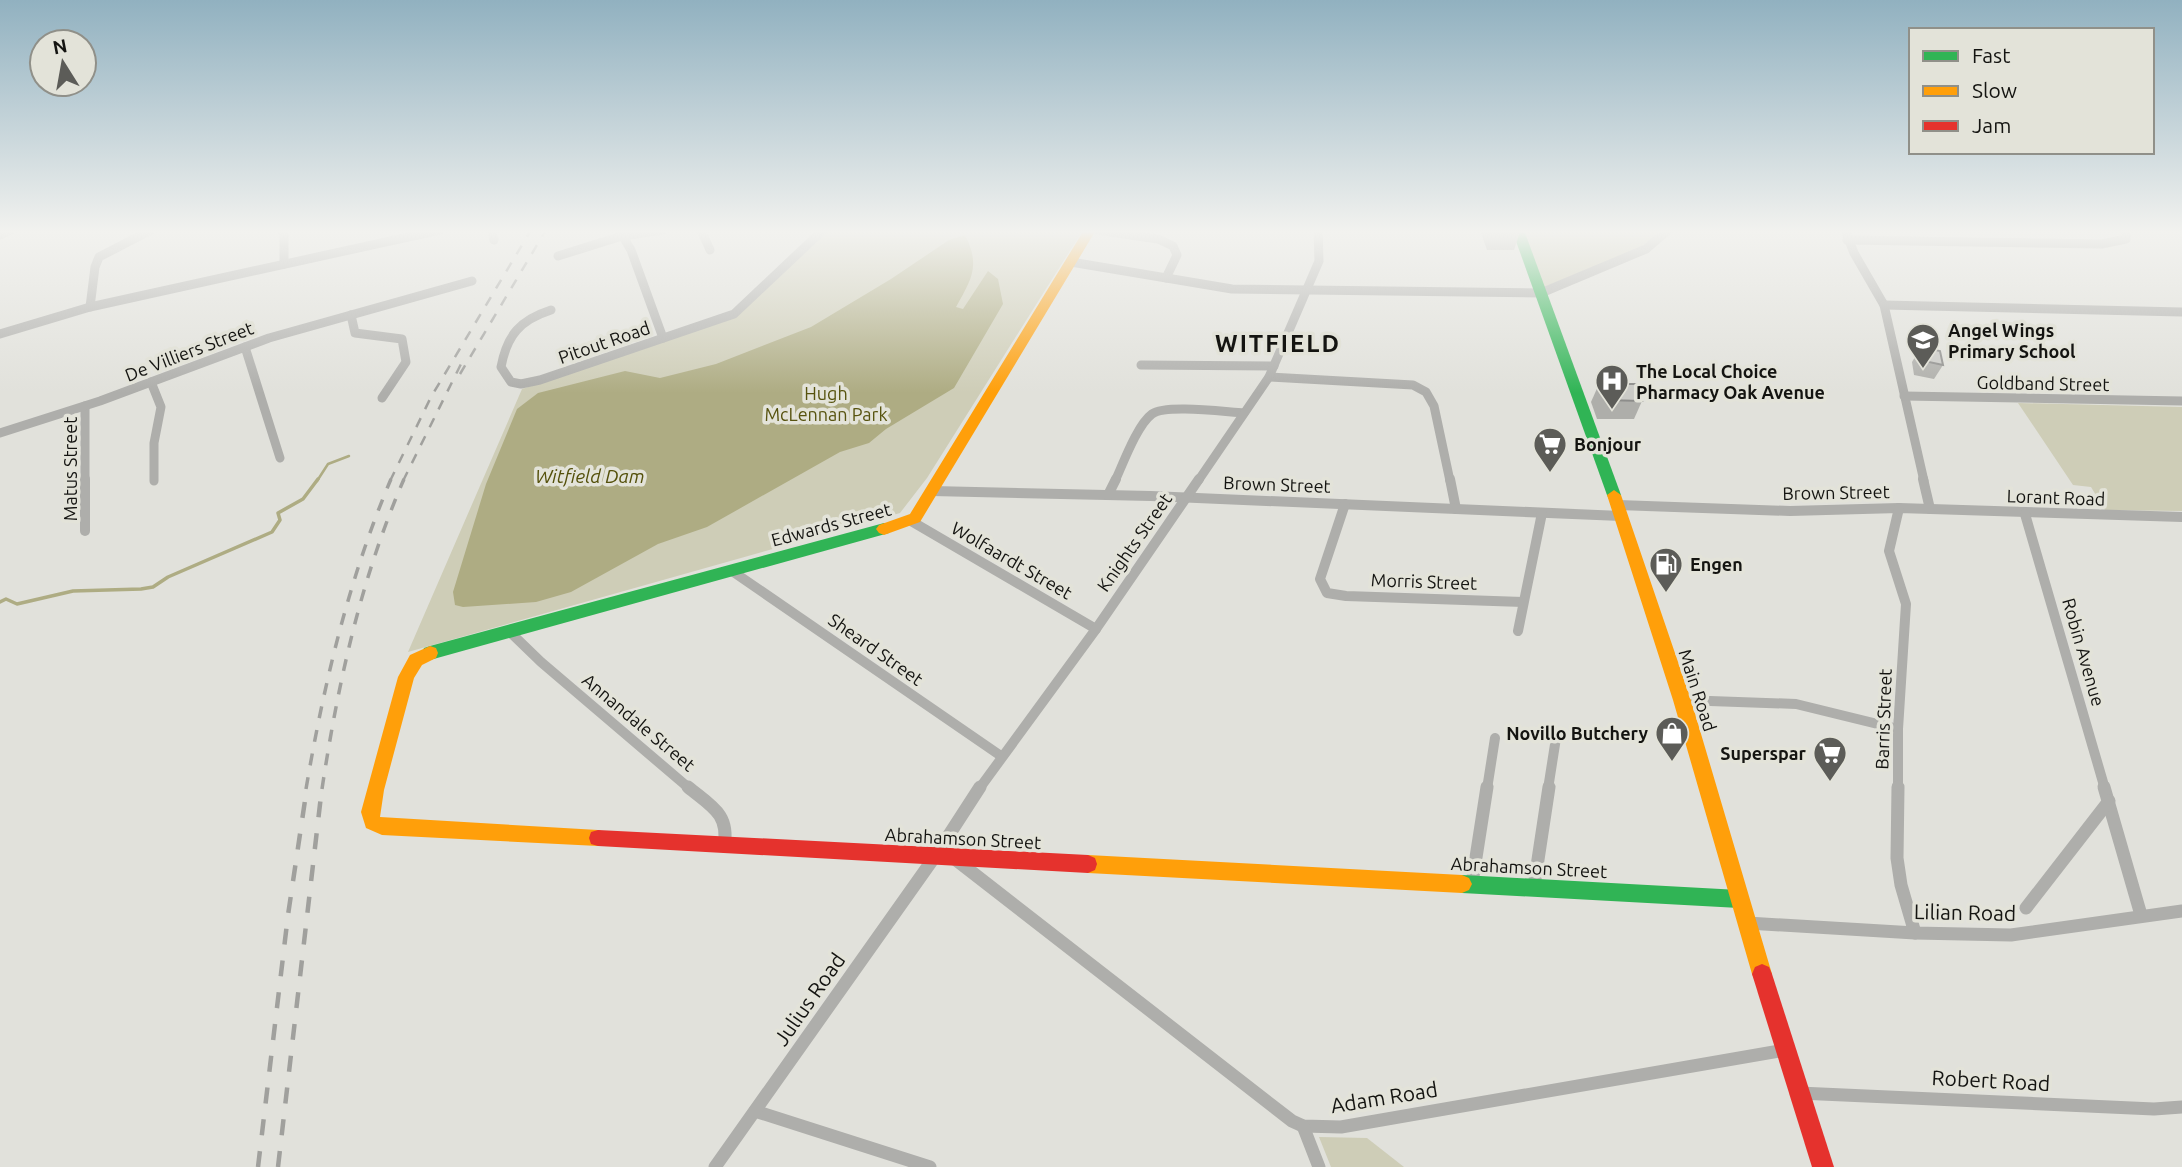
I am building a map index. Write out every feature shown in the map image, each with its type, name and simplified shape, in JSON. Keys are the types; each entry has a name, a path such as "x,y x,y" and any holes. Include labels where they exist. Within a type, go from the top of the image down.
{"street":[{"path":"90,307 92,284"},
{"path":"0,334 90,307 192,284"},
{"name":"De Villiers Street","path":"0,433 85,407 245,347 460,284"},
{"path":"644,284 663,338"},
{"name":"Pitout Road","path":"551,310 521,321 502,357 501,367 506,380 518,385 527,384 737,312 766,284"},
{"name":"Edwards Street","path":"430,653 511,633 911,521 1057,284"},
{"path":"1202,284 1227,289 1541,293 1561,284"},
{"name":"Knights Street","path":"944,855 1002,756 1096,629 1269,377 1307,284"},
{"name":"Main Road","path":"1538,284 1620,511 1682,700 1739,899 1823,1167"},
{"path":"1873,284 1884,304 1930,509"},
{"path":"1884,304 2182,312"},
{"path":"351,315 355,332 402,339 406,362 383,398"},
{"path":"245,347 281,458"},
{"path":"1141,365 1274,366"},
{"path":"1269,377 1405,384 1426,392 1434,406 1455,509"},
{"path":"151,382 161,407 154,443 155,481"},
{"name":"Goldband Street","path":"1904,396 2182,401"},
{"name":"Matus Street","path":"85,407 85,531"},
{"path":"1108,495 1140,428 1153,413 1173,410 1244,413"},
{"name":"Brown Street","path":"932,491 1108,495 1542,513 1930,509"},
{"name":"Morris Street","path":"1345,504 1320,579 1327,593 1523,603"},
{"name":"Barris Street","path":"1899,508 1889,546 1890,558 1905,597 1898,729 1898,865 1915,933"},
{"name":"Lorant Road","path":"1930,509 2182,517"},
{"path":"1518,631 1542,513"},
{"name":"Robin Avenue","path":"2025,514 2141,915"},
{"name":"Wolfaardt Street","path":"911,521 1096,629"},
{"name":"Sheard Street","path":"732,571 1002,756"},
{"name":"Annandale Street","path":"511,633 541,662 721,815 727,830 724,846"},
{"name":"Abrahamson Street","path":"430,653 416,660 406,677 374,790 370,813 372,822 382,827 1739,899"},
{"path":"1682,700 1796,704 1898,729"},
{"path":"1472,883 1495,738"},
{"path":"1534,887 1556,738"},
{"path":"2026,908 2109,801"},
{"path":"944,855 1292,1121 1303,1126 1319,1167"},
{"name":"Julius Road","path":"715,1167 944,855"},
{"name":"Lilian Road","path":"1747,923 1915,933 2029,934 2141,915 2182,911"},
{"name":"Adam Road","path":"1303,1126 1341,1127 1785,1050"},
{"name":"Robert Road","path":"1799,1093 2181,1109"},
{"path":"755,1111 930,1167"}],"green space":[{"name":"Witfield Dam","path":"769,284 1049,284 927,478 900,513 408,652 522,389 737,315"},
{"path":"2018,403 2182,407 2182,511 2105,510 2091,487 2073,485"},
{"path":"1319,1137 1367,1138 1404,1167 1331,1167"}],"water":[{"name":"Witfield Dam","path":"882,284 968,284 956,307 963,309 979,284 999,284 1003,304 954,388 886,429 869,443 840,452 707,527 658,544 571,592 536,602 463,607 455,605 453,592 486,484 517,409 538,393 625,371 660,378 716,364 811,327"}],"building":[{"path":"1921,347 1940,351 1943,365 1924,361"},
{"path":"1599,384 1636,384 1642,401 1605,400"}],"waterway":[{"path":"317,481 328,464 349,456"},
{"path":"0,602 6,599 17,604 73,591 153,587 168,577 272,532 280,520 278,513 303,499 318,479"}],"railway":[{"path":"390,481 431,397 498,284"},
{"path":"460,374 513,284"},
{"path":"403,481 462,362"},
{"path":"306,789 339,631 363,554 391,479"},
{"path":"322,789 344,670 363,593 404,479"},
{"path":"258,1167 288,915 307,787"},
{"path":"278,1167 322,787"}],"traffic: fast":[{"path":"1538,284 1614,495"},
{"path":"430,653 884,529"},
{"path":"1462,884 1739,899"}],"traffic: slow":[{"path":"884,529 915,518 1057,284"},
{"path":"1614,495 1682,700 1762,974"},
{"path":"430,653 416,660 406,677 375,790 370,812 372,822 382,827 598,838"},
{"path":"1088,864 1462,884"}],"traffic: jam":[{"path":"598,838 1088,864"},
{"path":"1762,974 1823,1167"}],"place":[{"name":"Angel Wings Primary School","path":"1923,370"},
{"name":"The Local Choice Pharmacy Oak Avenue","path":"1612,411"},
{"name":"Bonjour","path":"1550,474"},
{"name":"Engen","path":"1666,594"},
{"name":"Novillo Butchery","path":"1672,763"},
{"name":"Superspar","path":"1830,783"}],"district":[{"name":"WITFIELD","path":"1278,343"}],"park label":[{"name":"Hugh McLennan Park","path":"826,403"}]}
